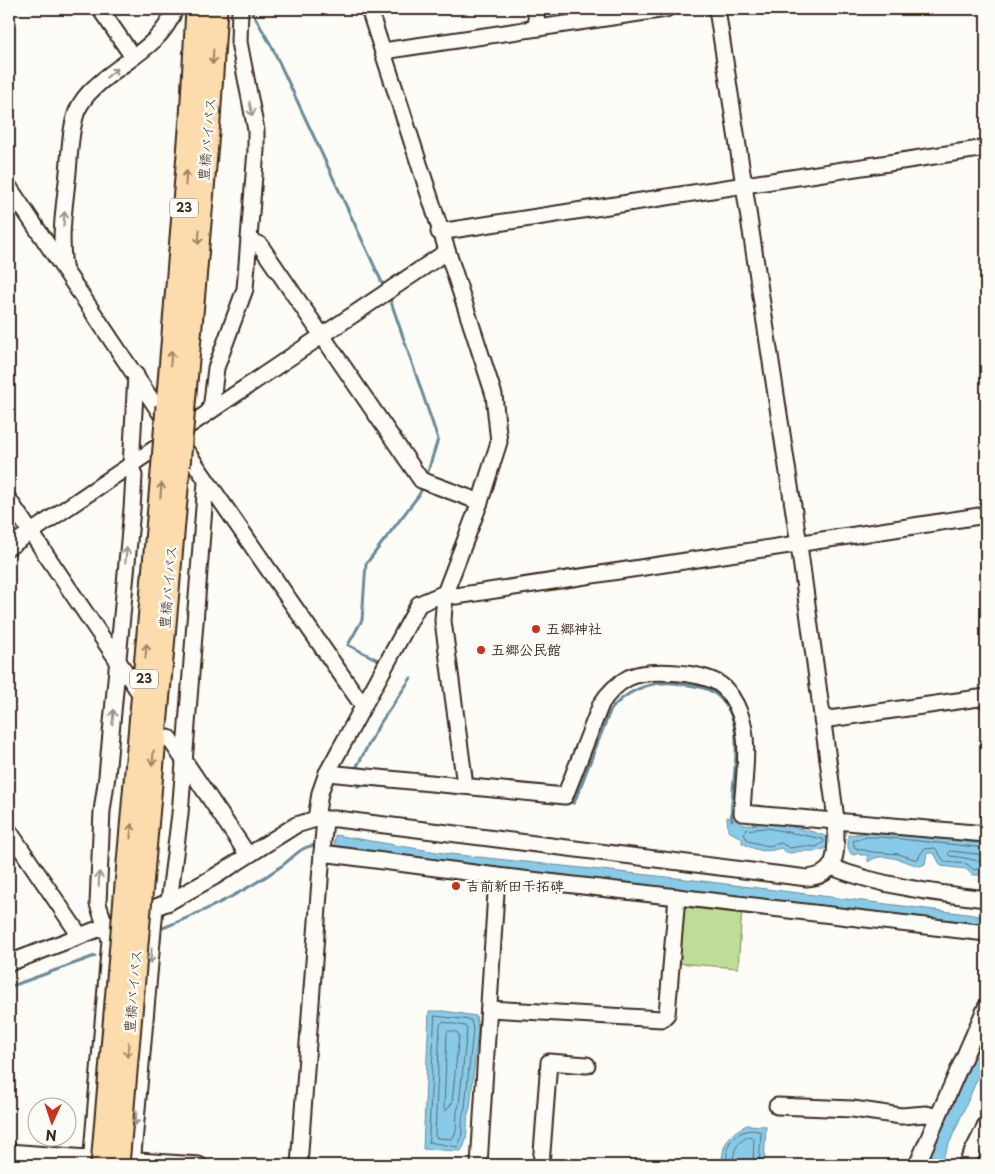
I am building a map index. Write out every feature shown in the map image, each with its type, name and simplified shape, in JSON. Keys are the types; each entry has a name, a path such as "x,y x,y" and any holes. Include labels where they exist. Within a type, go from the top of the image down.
{"highway":[{"name":"豊橋バイパス","path":"176,406 197,9"},
{"name":"豊橋バイパス","path":"128,1164 147,901 171,463 209,121 216,9"},
{"name":"豊橋バイパス","path":"95,1163 147,901"}],"street":[{"path":"100,9 133,57"},
{"path":"64,268 62,252 63,224 72,130 81,102 96,86 157,40 166,29 175,9"},
{"path":"209,412 216,368 246,289 256,130 239,42 240,9"},
{"path":"369,9 496,409 499,442 480,502 444,593 443,621 465,785"},
{"path":"535,9 538,28"},
{"path":"383,51 666,9"},
{"path":"9,964 107,926 147,901 214,877 290,828 321,819 807,878 826,874 833,860 836,820 799,545 717,9"},
{"path":"439,232 986,148"},
{"path":"9,187 206,482 363,706"},
{"path":"249,239 260,245 322,338 424,482 480,502"},
{"path":"9,547 322,338 446,252"},
{"path":"95,1163 110,940 107,926 98,904 100,842 134,476 131,466 136,375"},
{"path":"147,901 175,860 206,482"},
{"path":"9,500 139,692"},
{"path":"299,1165 323,847 320,793 327,772 419,604 444,593 456,596 986,516"},
{"path":"327,772 565,796 601,704 608,693 630,677 654,674 687,674 706,678 719,684 733,699 740,714 745,745 742,813 986,834"},
{"path":"822,720 986,697"},
{"path":"169,738 248,855"},
{"path":"9,830 80,936"},
{"path":"323,847 497,876 986,933"},
{"path":"833,860 849,874 931,893 986,899"},
{"path":"479,1165 497,876"},
{"path":"489,1009 662,1019 667,1014 677,897"},
{"path":"917,1165 986,1007"},
{"path":"541,1165 549,1062 587,1065"},
{"path":"777,1106 853,1109 901,1116 926,1114 938,1117"},
{"path":"966,1165 986,1125"},
{"path":"9,1152 95,1163 199,1165"}],"green space":[{"path":"684,902 742,909 738,968 676,963"}],"water":[{"path":"727,817 745,825 779,824 810,831 830,839 827,848 818,851 790,853 781,848 761,850 742,843 742,838 728,831"},
{"path":"881,831 986,844 986,876 981,873 980,875 972,875 966,869 941,866 934,853 927,853 925,864 920,866 887,857 880,857 868,862 868,855 851,854 848,847 848,835"},
{"path":"335,835 449,854 686,879 967,914 986,917 986,926 334,849"},
{"path":"429,1011 444,1011 476,1016 478,1029 470,1108 467,1118 467,1135 461,1151 423,1149"},
{"path":"986,1031 986,1059 946,1151 939,1165 924,1165"},
{"path":"747,1125 766,1126 764,1165 722,1165 723,1151 727,1140 740,1128"}],"waterway":[{"path":"251,10 272,47 385,289"},
{"path":"389,296 438,439 426,478"},
{"path":"382,662 348,645 362,620 366,564 419,495 423,486"},
{"path":"355,770 379,725 411,678"},
{"path":"567,802 574,803 610,711 616,704 630,693 646,686 673,683 710,690 724,702 730,712 736,737 736,764 731,808 732,820"},
{"path":"357,786 377,785"},
{"path":"163,928 238,893 267,876 302,849 319,845"},
{"path":"9,987 95,956"}],"place":[{"name":"五郷神社","path":"536,629"},
{"name":"五郷公民館","path":"481,650"},
{"name":"吉前新田干拓碑","path":"456,886"}]}
